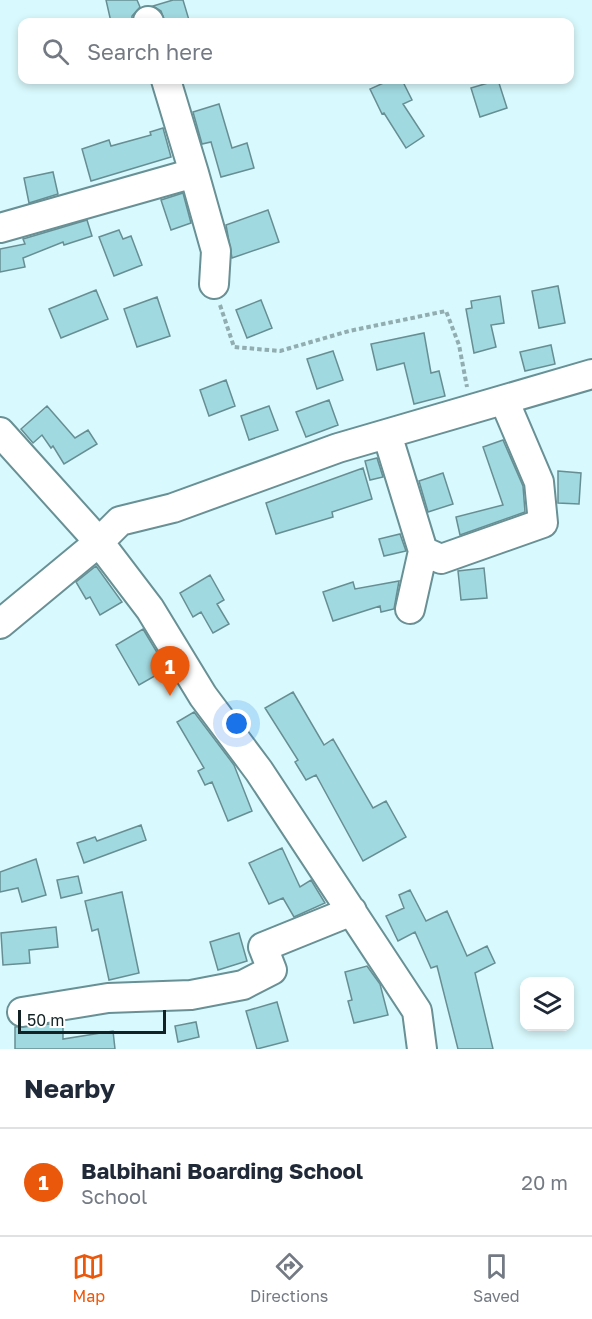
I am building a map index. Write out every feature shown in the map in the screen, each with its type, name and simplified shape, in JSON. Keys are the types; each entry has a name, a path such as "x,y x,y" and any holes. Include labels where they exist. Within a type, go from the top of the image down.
{"street":[{"path":"167,84 216,251 214,284"},
{"path":"0,228 194,174"},
{"path":"0,624 99,542 120,521 173,508 338,448 592,374"},
{"path":"423,551 441,559 543,523 539,482 504,400"},
{"path":"0,432 99,542 150,609 203,696 259,771 417,1011 422,1049"},
{"path":"387,434 423,551 410,609"},
{"path":"22,1012 108,998 191,995 243,985 272,970 263,947 352,911"}],"path":[{"path":"214,284 234,347 280,351 349,331 446,311 459,345 472,410"}],"building":[{"path":"106,0 137,0 140,7 132,18 110,18"},
{"path":"173,0 183,0 188,18 164,18 161,11 153,6"},
{"path":"381,84 404,84 412,100 403,104 424,136 406,148 384,113 382,114 370,89"},
{"path":"484,84 499,84 507,108 480,117 471,88"},
{"path":"219,104 232,148 247,143 254,168 221,177 211,142 202,144 193,112"},
{"path":"163,128 171,157 91,181 82,149 109,140 111,146 151,135 150,132"},
{"path":"53,172 58,194 29,203 24,178"},
{"path":"183,193 191,223 171,230 161,200"},
{"path":"268,210 279,242 232,258 226,225"},
{"path":"87,220 92,236 64,245 63,242 23,258 25,267 0,272 0,249 25,244 23,239"},
{"path":"119,230 123,239 131,236 142,265 114,276 99,237"},
{"path":"558,286 565,323 539,328 532,291"},
{"path":"96,290 108,319 61,338 49,309"},
{"path":"500,296 504,323 491,325 496,347 474,353 466,309 472,308 471,301"},
{"path":"157,297 170,336 137,347 124,309"},
{"path":"261,300 272,328 247,338 236,310"},
{"path":"424,333 431,373 439,371 445,396 414,404 404,363 377,370 371,344"},
{"path":"551,345 555,364 525,371 520,352"},
{"path":"333,351 343,380 317,389 307,359"},
{"path":"226,380 235,406 209,416 200,390"},
{"path":"329,400 338,425 306,437 296,412"},
{"path":"47,406 75,438 88,430 97,444 64,464 53,446 51,448 42,435 33,443 21,429"},
{"path":"269,406 278,430 249,440 241,416"},
{"path":"503,440 523,486 525,512 460,535 456,517 503,505 483,447"},
{"path":"377,458 383,477 370,480 365,461"},
{"path":"363,468 372,499 332,512 333,517 276,534 266,503"},
{"path":"558,471 581,473 579,504 558,503"},
{"path":"443,473 453,504 428,512 419,481"},
{"path":"400,534 406,551 384,556 379,539"},
{"path":"96,566 122,602 100,615 90,597 86,599 76,582"},
{"path":"484,568 487,598 461,600 458,571"},
{"path":"210,575 224,600 217,604 229,624 213,633 201,612 193,617 180,593"},
{"path":"399,581 394,609 381,612 380,606 333,621 323,592 353,582 355,589"},
{"path":"143,629 167,669 139,685 116,645"},
{"path":"293,692 324,745 333,739 373,808 386,801 406,837 363,861 316,775 306,780 295,762 298,760 265,708"},
{"path":"194,712 234,765 252,811 228,821 212,782 205,785 198,771 204,768 177,722"},
{"path":"141,825 146,840 84,863 77,843 95,837 97,841"},
{"path":"282,848 300,887 311,880 325,903 294,917 283,898 269,904 249,863"},
{"path":"36,859 46,895 22,902 18,888 0,892 0,872"},
{"path":"78,876 82,893 61,898 57,880"},
{"path":"410,890 426,921 447,911 467,956 487,946 495,963 475,973 493,1049 458,1049 437,966 431,968 415,932 398,941 386,916 404,908 399,895"},
{"path":"122,892 139,973 109,980 98,929 92,931 85,901"},
{"path":"56,927 58,947 29,950 30,963 3,965 1,933"},
{"path":"239,933 247,961 218,970 210,942"},
{"path":"367,966 380,984 388,1015 354,1023 348,1001 352,1000 345,972"},
{"path":"277,1002 288,1041 257,1049 246,1011"},
{"path":"196,1022 199,1037 178,1042 175,1026"},
{"path":"63,1023 63,1039 113,1031 115,1049 15,1049 15,1027"}],"place":[{"name":"Balbihani Boarding School","path":"170,696"}]}
